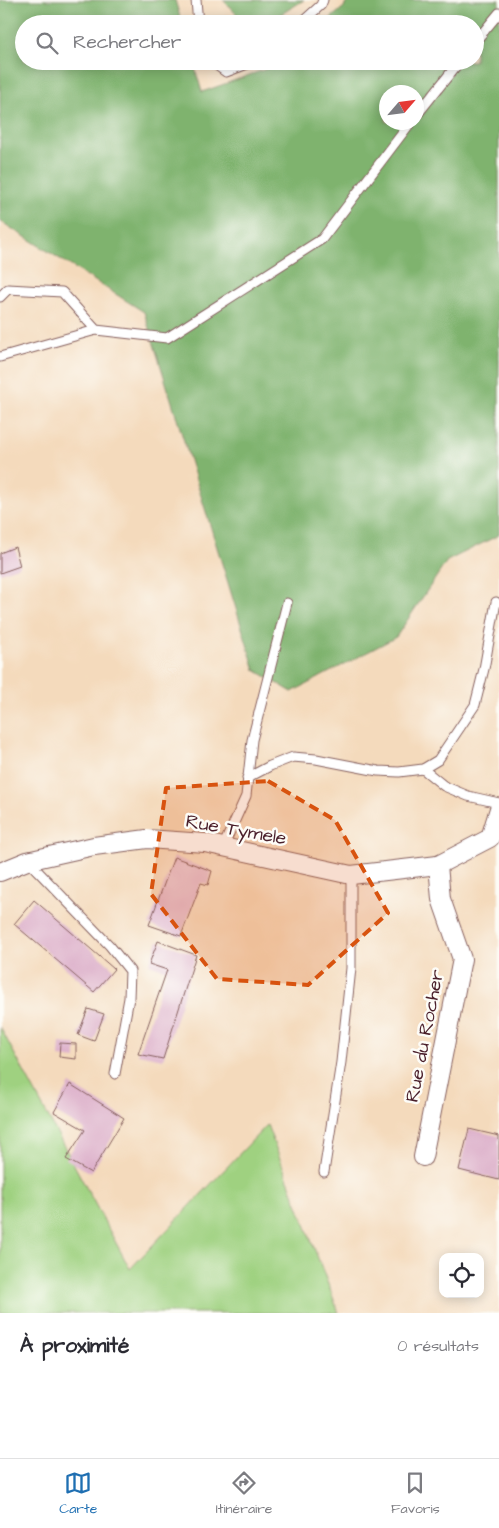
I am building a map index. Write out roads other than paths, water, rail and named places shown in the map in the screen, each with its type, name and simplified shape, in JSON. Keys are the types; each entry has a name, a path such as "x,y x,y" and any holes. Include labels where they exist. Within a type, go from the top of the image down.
{"street":[{"path":"438,865 490,838 499,809"},
{"name":"Rue Tymele","path":"0,872 27,860 94,846 147,838 205,843 350,875 438,865"},
{"name":"Rue du Rocher","path":"423,1158 462,959 441,899 438,865"}],"lane":[{"path":"196,0 197,15"},
{"path":"310,15 324,0"},
{"path":"484,31 499,12"},
{"path":"424,106 453,70"},
{"path":"0,357 96,330 167,338 322,239 405,130"},
{"path":"0,297 8,289 62,292 96,330"},
{"path":"223,847 246,796 252,740 287,602"},
{"path":"248,778 270,766 293,757 316,759 378,771 399,772 423,769 438,760 475,705 484,669 496,602"},
{"path":"423,769 444,786 468,796 499,803"},
{"path":"27,860 110,946 130,971 129,998 115,1074"},
{"path":"324,1172 341,1062 350,968 350,875"}]}
